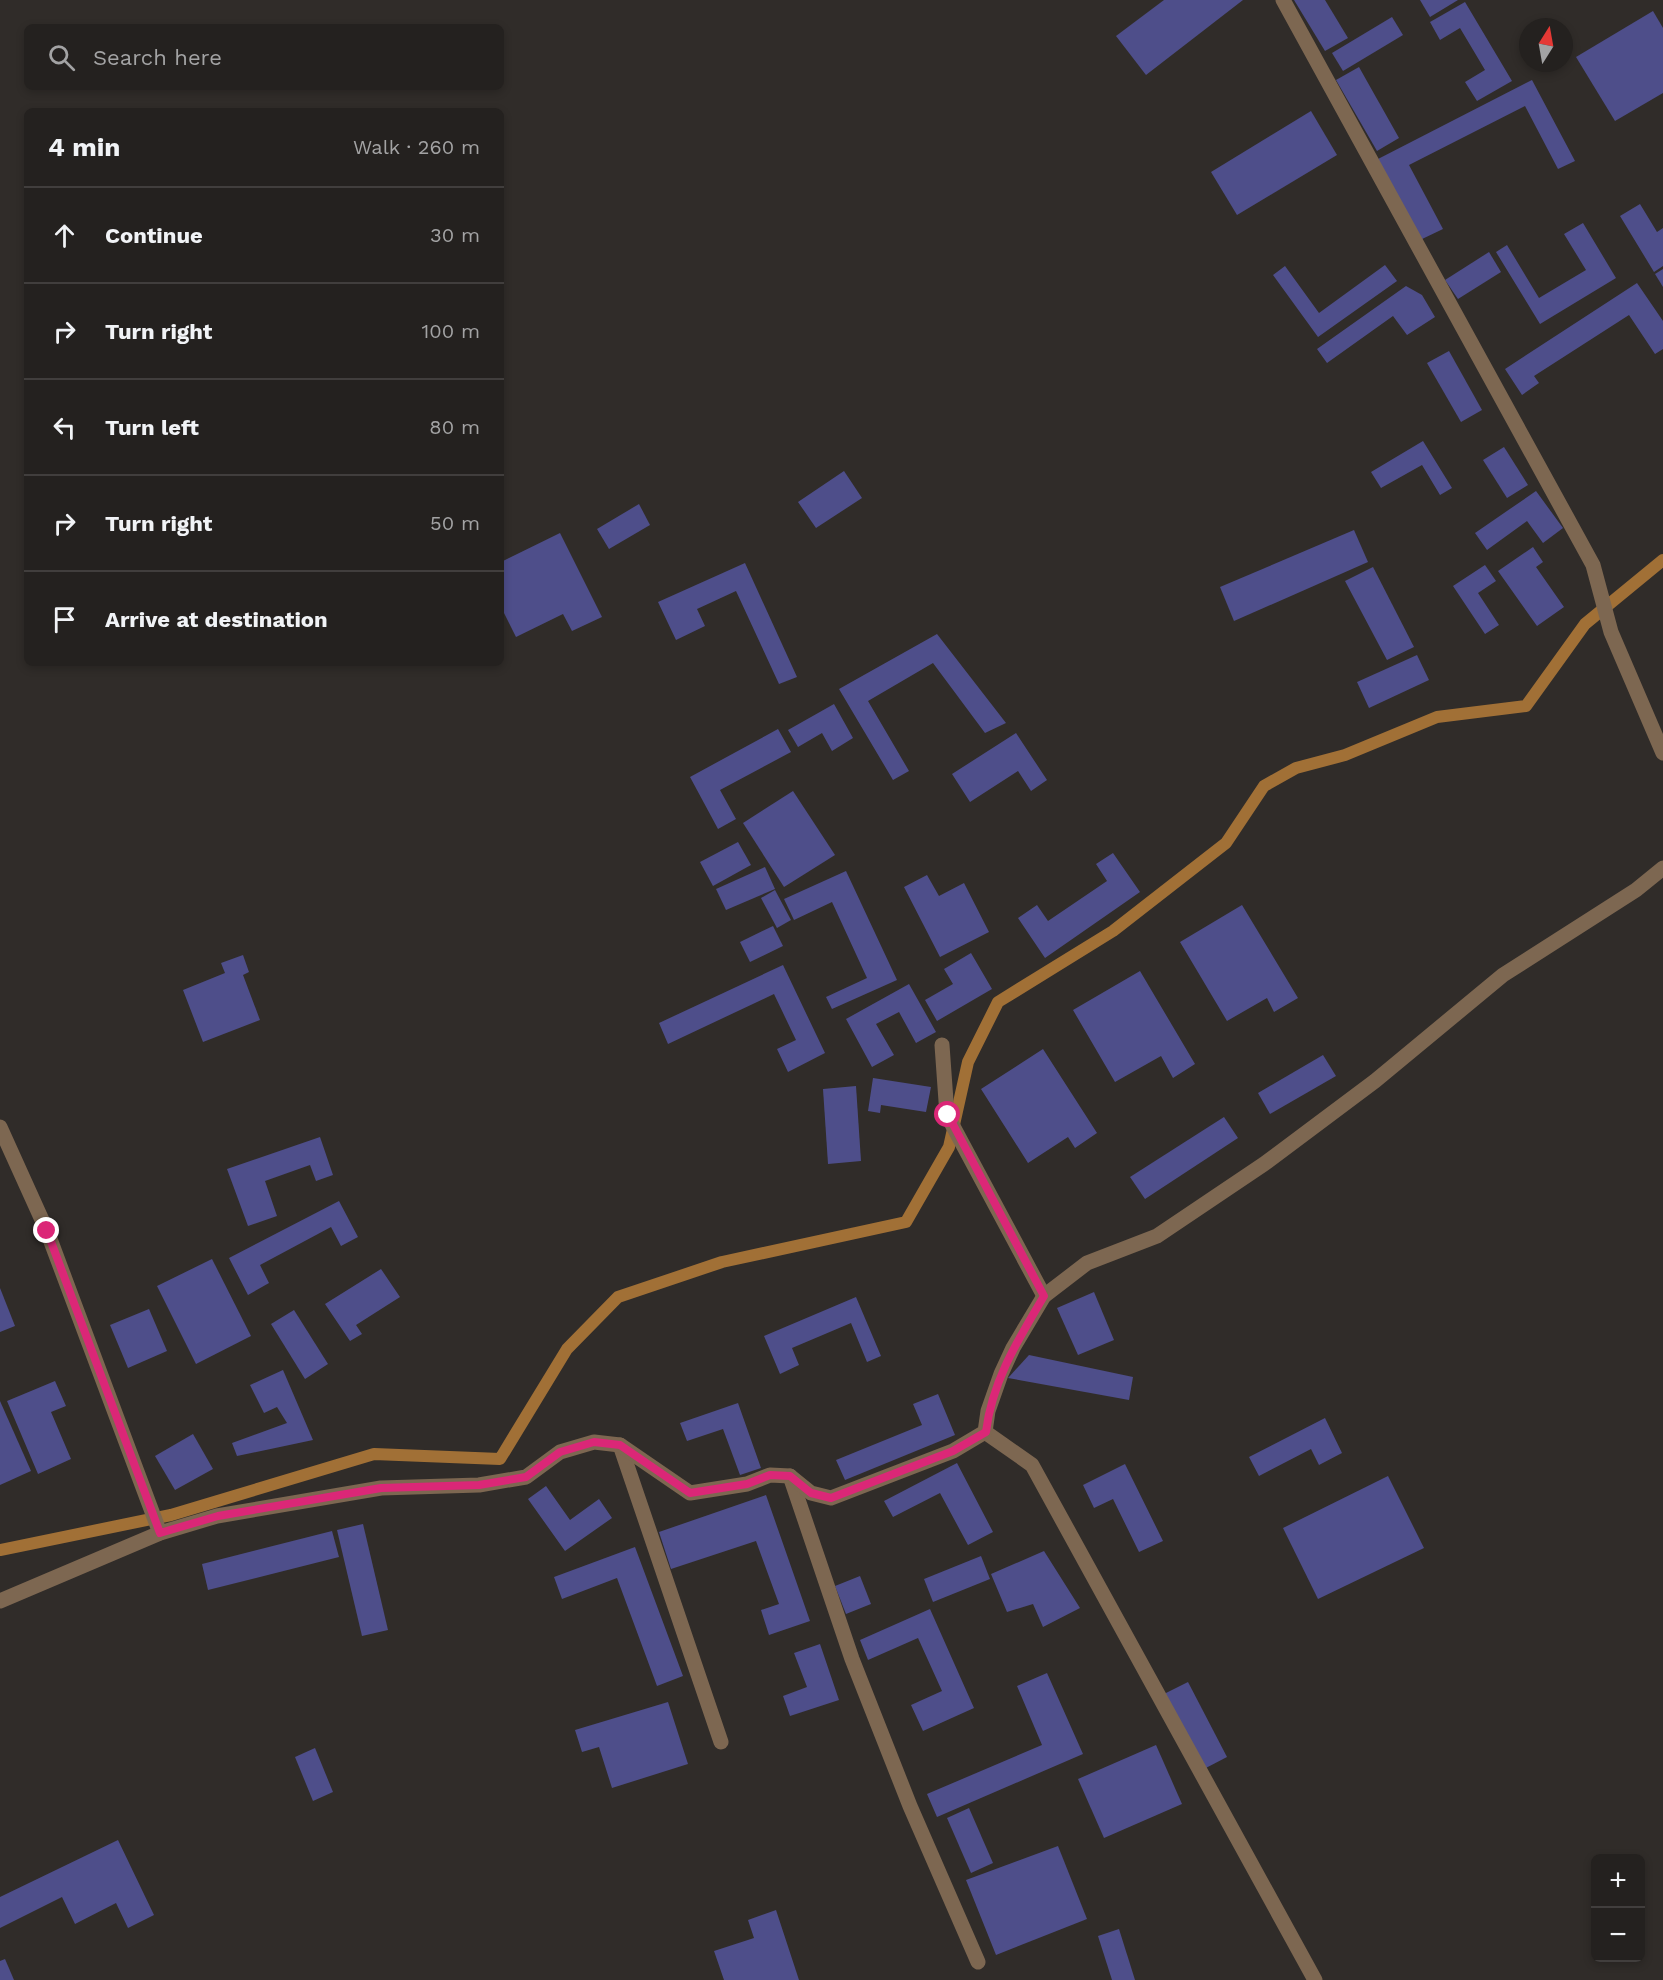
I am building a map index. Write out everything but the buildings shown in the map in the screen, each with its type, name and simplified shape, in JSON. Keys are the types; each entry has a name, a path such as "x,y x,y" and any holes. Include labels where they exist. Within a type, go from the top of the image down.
{"street":[{"path":"1282,0 1593,565 1611,632 1663,753"},
{"path":"986,1432 988,1411 1001,1374 1013,1348 1044,1296 1088,1263 1157,1236 1264,1164 1376,1081 1503,975 1636,890 1663,868"},
{"path":"942,1046 948,1115 1044,1296"},
{"path":"0,1127 47,1231 160,1533"},
{"path":"0,1601 160,1533 218,1516 381,1488 479,1485 526,1477 560,1452 594,1442 620,1445 690,1493 747,1484 770,1475 790,1476 811,1493 831,1498 953,1451 986,1432"},
{"path":"986,1432 1032,1465 1315,1980"},
{"path":"620,1445 721,1742"},
{"path":"790,1476 856,1670 910,1806 978,1962"}],"waterway":[{"path":"0,1550 171,1515 374,1454 500,1459 567,1349 618,1297 722,1262 906,1222 949,1147 968,1062 998,1002 1113,931 1226,843 1264,786 1296,768 1345,755 1437,717 1526,706 1585,624 1663,560"}],"route":[{"path":"47,1231 160,1533 218,1516 381,1488 479,1485 526,1477 560,1452 594,1442 620,1445 690,1493 747,1484 770,1475 790,1476 811,1493 831,1498 893,1472 953,1451 986,1432 988,1411 1001,1374 1013,1348 1044,1296 948,1115"}]}
